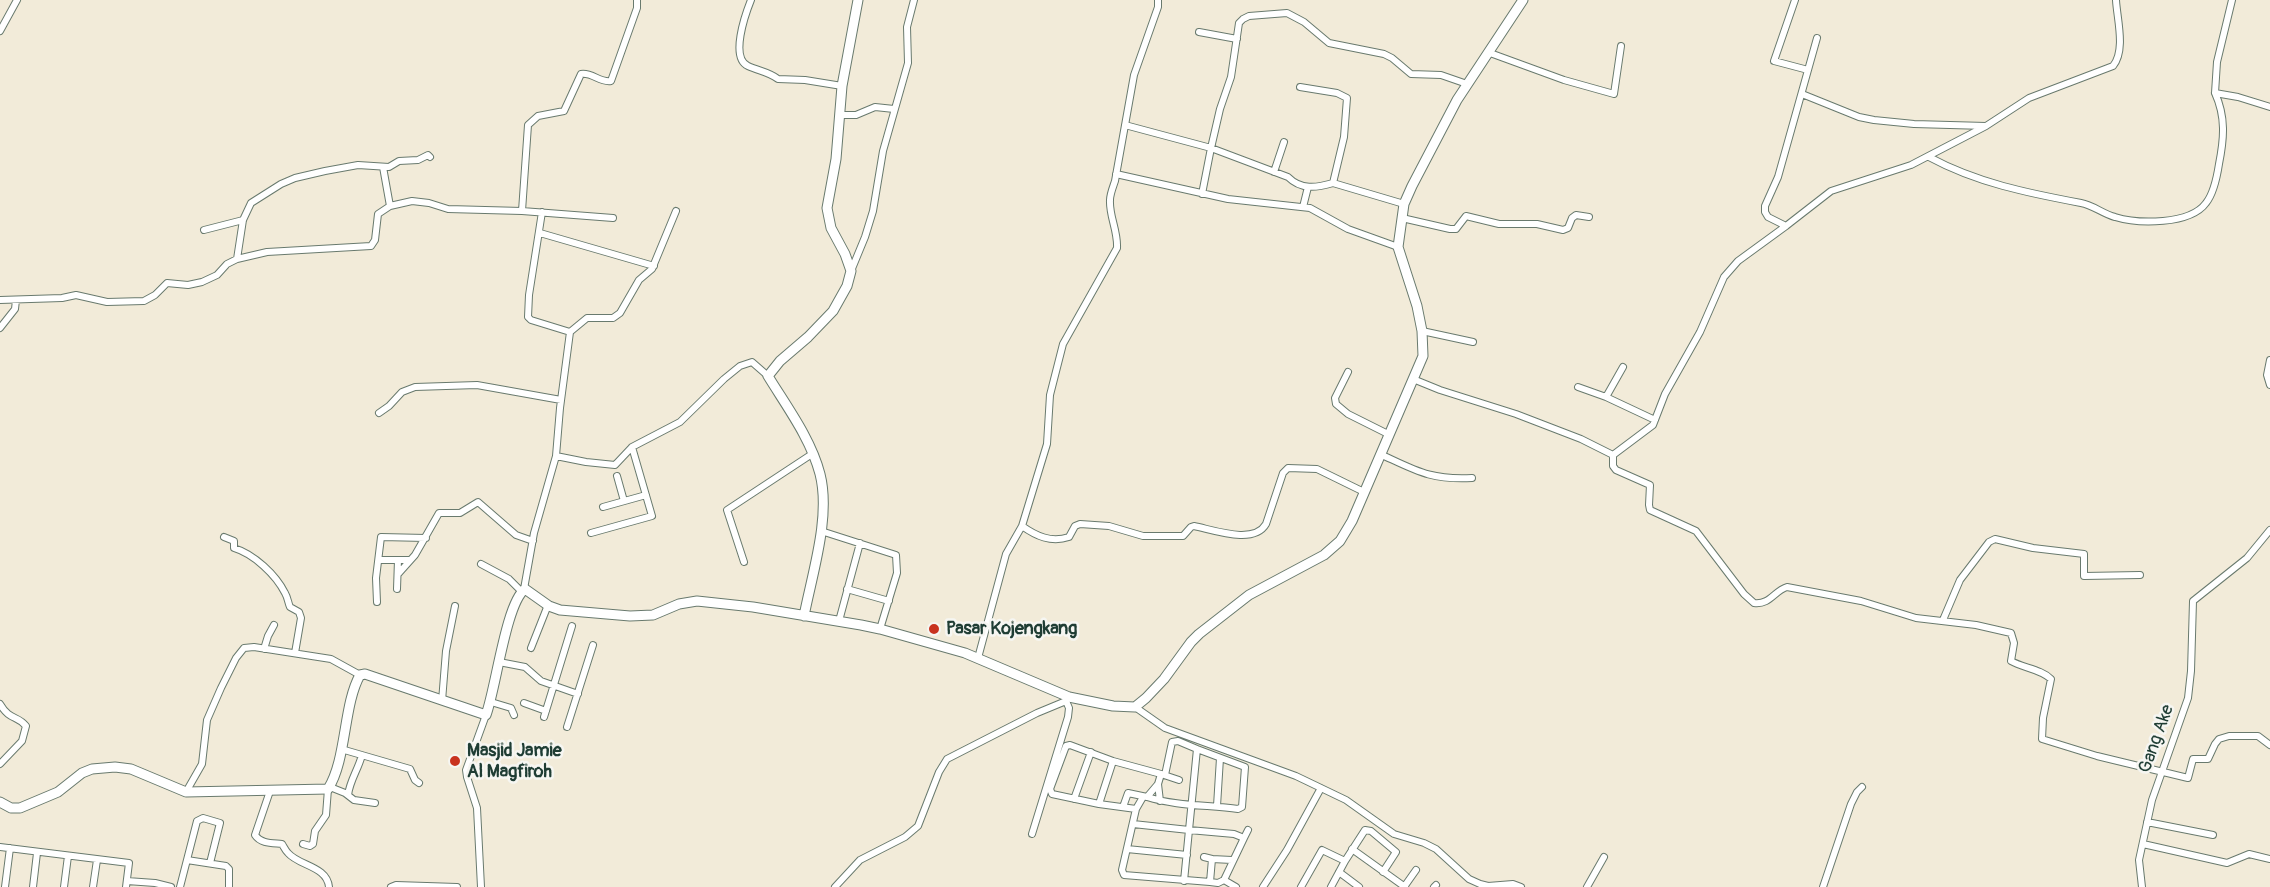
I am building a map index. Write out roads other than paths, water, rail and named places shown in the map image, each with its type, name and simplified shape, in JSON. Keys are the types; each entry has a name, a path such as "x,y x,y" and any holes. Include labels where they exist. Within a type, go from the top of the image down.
{"street":[{"path":"0,31 17,0"},
{"path":"522,211 528,125 538,117 564,111 581,74 589,74 606,82 611,81 638,8 637,0"},
{"path":"751,0 743,24 740,48 740,58 745,64 770,73 778,79 805,80 842,86"},
{"path":"851,271 831,228 827,213 842,86 858,0"},
{"path":"768,376 780,361 834,311 847,286 873,211 882,151 908,63 907,27 914,0"},
{"path":"978,658 1006,554 1022,526 1047,444 1050,395 1063,344 1117,248 1110,200 1134,75 1158,7 1158,0"},
{"path":"1134,707 1141,703 1164,679 1198,634 1249,595 1315,560 1334,547 1346,532 1423,356 1422,331 1414,295 1398,247 1404,204 1467,84 1490,53 1523,0"},
{"path":"1795,0 1774,61 1808,70"},
{"path":"1613,455 1649,429 1655,420 1665,394 1700,332 1724,277 1738,261 1831,191 1888,174 1929,157 1986,126 2029,98 2093,75 2115,64 2119,38 2116,0"},
{"path":"1929,157 1952,170 1983,181 2084,203 2116,218 2174,219 2198,211 2208,201 2222,150 2224,123 2215,93 2217,62 2232,0"},
{"path":"1202,194 1220,109 1231,77 1238,25 1245,17 1287,13 1304,22 1329,43 1384,54 1411,74 1441,75 1467,84"},
{"path":"1199,32 1237,39"},
{"path":"1786,226 1768,217 1764,208 1778,177 1817,38"},
{"path":"1490,53 1564,80 1614,94 1621,46"},
{"path":"1300,87 1337,93 1347,98 1344,137 1333,183"},
{"path":"2215,93 2270,107"},
{"path":"1802,94 1859,117 1874,120 1914,124 1986,126"},
{"path":"840,116 856,115 875,107 894,109"},
{"path":"1125,125 1211,148 1274,171 1288,177 1295,184 1308,187 1333,183 1404,204"},
{"path":"1274,171 1284,142"},
{"path":"237,259 243,220 251,203 295,178 358,165 392,166 399,160 418,160 428,155 430,157"},
{"path":"383,167 390,206"},
{"path":"1116,174 1202,194 1258,204 1312,209 1362,235 1398,247"},
{"path":"1303,207 1308,187"},
{"path":"0,300 62,298 76,295 107,302 144,301 169,283 188,285 202,282 237,259 267,252 371,246 376,238 378,214 402,202 416,201 447,209 522,211 613,218"},
{"path":"482,887 481,840 477,808 466,770 491,702 507,629 523,590 532,541 556,456 570,332 589,317 616,317 639,280 654,266 676,211"},
{"path":"542,213 529,295 528,317 531,320 570,332"},
{"path":"1402,218 1450,229 1456,229 1466,216 1471,216 1499,224 1537,224 1563,230 1568,228 1572,218 1576,215 1589,217"},
{"path":"204,230 243,220"},
{"path":"540,233 654,266"},
{"path":"0,328 13,312 16,300"},
{"path":"1422,331 1473,342"},
{"path":"2270,360 2267,375 2270,385"},
{"path":"556,456 612,466 617,464 632,447 680,422 724,379 740,366 752,362 768,376 796,421 821,479 823,514 821,531 804,616"},
{"path":"1606,397 1623,367"},
{"path":"1348,372 1335,398 1336,404 1348,414 1388,434"},
{"path":"1413,379 1516,414 1581,439 1613,455"},
{"path":"379,413 402,392 415,387 477,385 561,400"},
{"path":"1578,387 1606,397 1655,420"},
{"path":"591,533 652,516 632,447"},
{"path":"744,562 727,510 812,454"},
{"path":"1380,454 1430,476 1443,479 1472,478"},
{"path":"1613,455 1613,466 1616,470 1650,485 1648,505 1650,510 1696,531 1752,603 1764,603 1787,587 1861,601 1916,618 1976,625 2011,633 2014,643 2011,661 2049,676 2051,685 2043,718 2042,739 2188,778 2193,759 2208,759 2219,739 2229,736 2258,736 2270,745"},
{"path":"1022,526 1039,536 1055,539 1069,537 1075,526 1080,524 1109,526 1143,536 1184,536 1194,526 1253,535 1263,529 1266,524 1283,473 1288,468 1317,468 1364,492"},
{"path":"617,476 624,501"},
{"path":"603,507 646,495"},
{"path":"398,574 426,538 439,513 459,513 478,502 516,535 532,541"},
{"name":"Gang Ake","path":"2142,887 2139,861 2147,822 2160,772 2188,698 2192,671 2193,601 2247,558 2270,530"},
{"path":"821,531 896,555 897,573 880,629"},
{"path":"224,537 234,541 234,548 251,556 268,571 285,593 290,607 301,614 296,653"},
{"path":"377,602 381,537 426,538"},
{"path":"1943,620 1962,576 1989,542 1995,539 2033,548 2084,554 2084,576 2140,575"},
{"path":"839,621 860,543"},
{"path":"379,560 410,560"},
{"path":"397,589 398,560"},
{"path":"481,564 560,610 630,616 653,615 680,604 697,602 753,608 880,629 978,658 1067,699 1134,707 1165,728 1274,768 1346,800 1394,834 1430,846 1469,879 1488,886 1513,884 1521,887"},
{"path":"847,589 889,601"},
{"path":"531,648 548,605"},
{"path":"442,701 446,651 455,606"},
{"path":"264,649 274,625"},
{"path":"524,703 545,714 572,626"},
{"path":"567,727 593,645"},
{"path":"186,792 202,764 207,720 236,658 242,649 247,647 337,661 360,675 365,674 486,715"},
{"path":"499,662 525,668 537,679 578,694"},
{"path":"303,844 310,846 313,844 315,831 326,815 329,788 360,675"},
{"path":"1032,834 1068,717 1067,699"},
{"path":"835,887 860,860 905,837 918,826 939,772 947,759 1067,699"},
{"path":"491,702 511,708 514,715"},
{"path":"0,713 1,704"},
{"path":"0,764 22,741 26,730 25,724 7,715 1,704"},
{"path":"1123,807 1128,793 1145,797 1160,801 1241,809 1245,767 1178,741 1172,742 1163,775 1158,784 1145,797 1136,809 1122,870 1124,875 1218,883 1224,880 1248,830"},
{"path":"1136,809 1052,794 1050,791 1065,747 1070,745 1113,761 1179,780"},
{"path":"341,749 410,769 419,783"},
{"path":"1184,881 1197,749"},
{"path":"1074,799 1091,752"},
{"path":"348,795 350,782 358,772 362,755"},
{"path":"1216,806 1220,758"},
{"path":"1099,804 1113,761"},
{"path":"0,802 11,808 20,808 58,792 82,773 92,769 115,767 131,769 186,792 329,788 348,795 354,800 375,803"},
{"path":"1158,784 1160,801"},
{"path":"1823,887 1851,804 1862,787"},
{"path":"1263,887 1287,850 1321,788"},
{"path":"270,790 256,837 264,842 282,844 288,854 323,874 329,882 329,887"},
{"path":"180,887 197,821 202,818 220,823 210,863"},
{"path":"2147,822 2213,835"},
{"path":"1133,824 1234,834 1244,838"},
{"path":"1331,887 1365,830 1371,831 1396,852 1383,872"},
{"path":"2143,844 2227,863 2249,854 2270,859"},
{"path":"0,847 129,863 126,884 171,887"},
{"path":"5,887 10,848"},
{"path":"1127,849 1187,855"},
{"path":"1352,849 1404,887 1416,870"},
{"path":"1301,887 1322,850 1345,861"},
{"path":"33,887 37,853"},
{"path":"64,887 68,856"},
{"path":"1204,857 1232,861"},
{"path":"1587,887 1604,857"},
{"path":"1210,882 1212,859"},
{"path":"93,887 97,860"},
{"path":"187,860 210,863 229,869 229,887"},
{"path":"1339,872 1359,887"},
{"path":"1224,880 1236,887"},
{"path":"391,887 396,885 457,887"}],"place":[{"name":"Pasar Kojengkang","path":"934,629"},
{"name":"Masjid Jamie Al Magfiroh","path":"455,761"}]}
